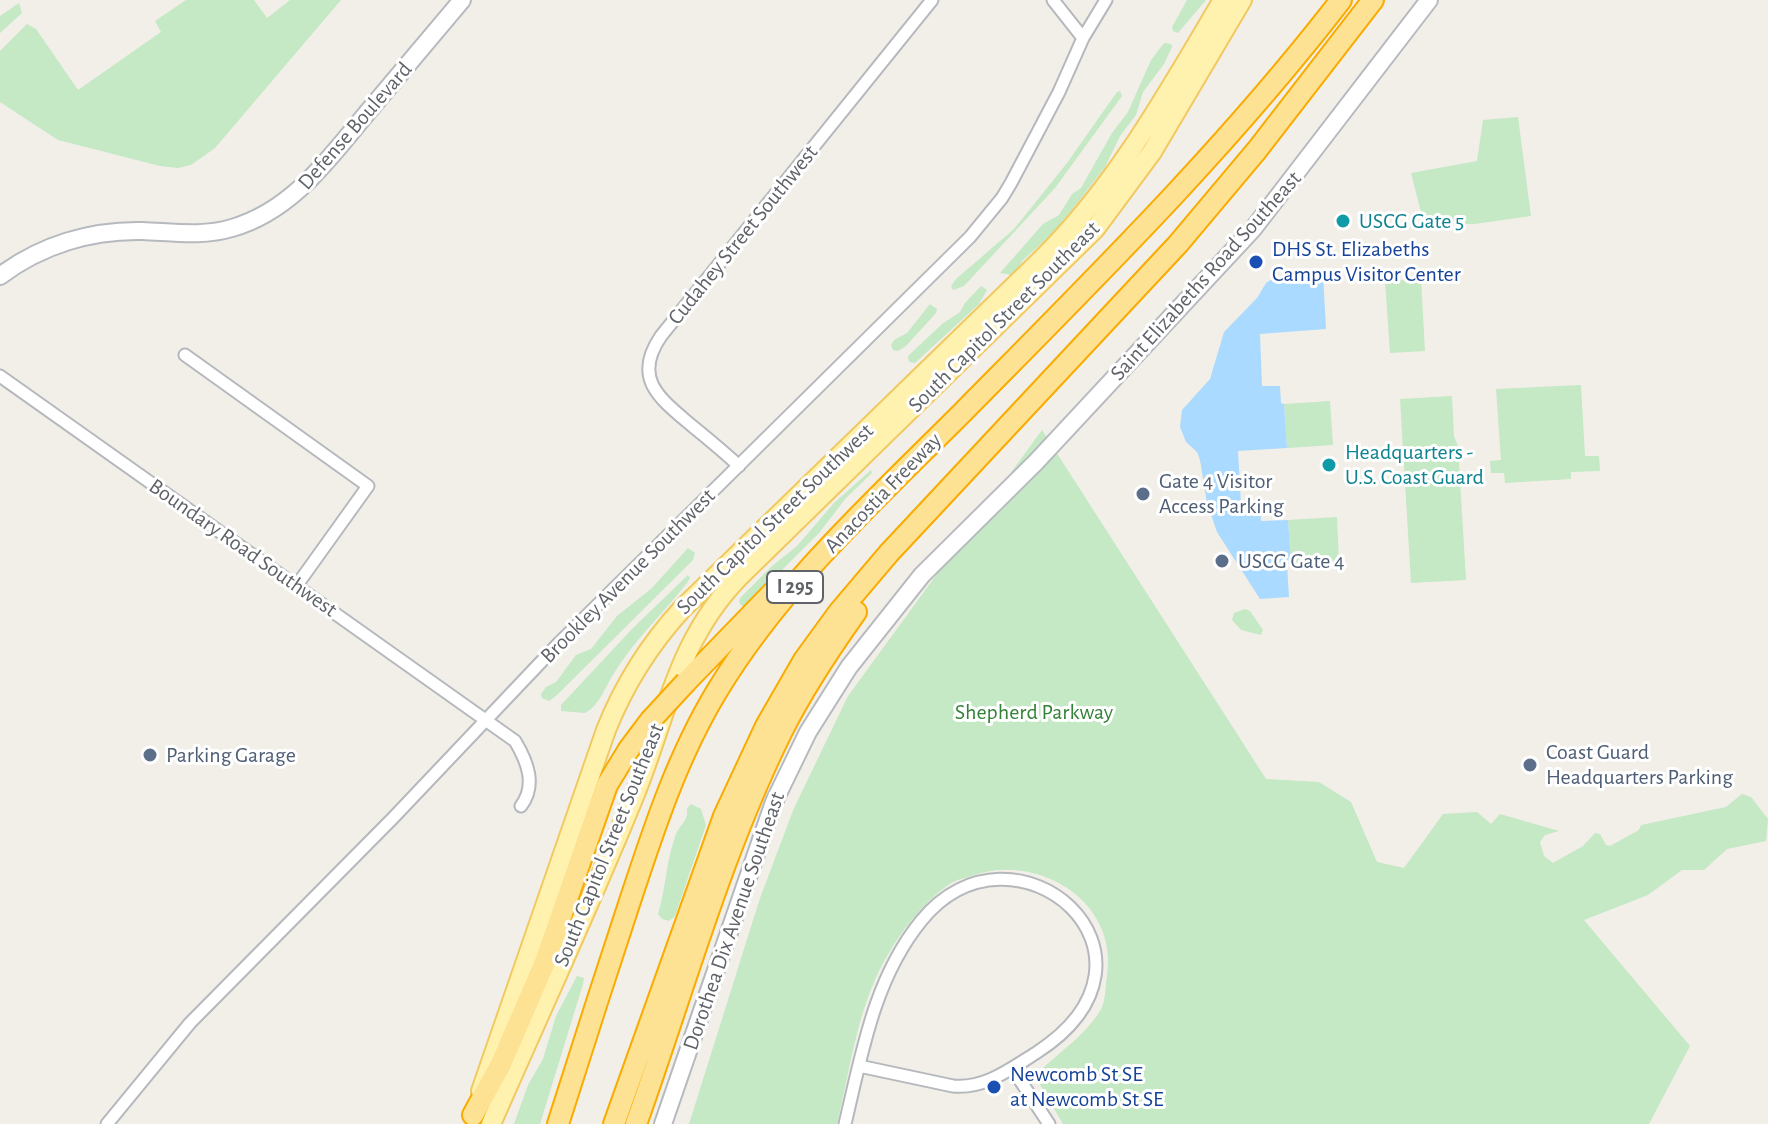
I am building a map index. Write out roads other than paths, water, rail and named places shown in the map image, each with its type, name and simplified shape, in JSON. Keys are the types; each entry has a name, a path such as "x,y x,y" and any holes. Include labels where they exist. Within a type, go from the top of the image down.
{"highway":[{"name":"Anacostia Freeway","path":"558,1124 660,812 691,739 724,680 776,609 847,528 1087,285 1234,128 1341,0"},
{"name":"Anacostia Freeway","path":"614,1124 721,825 766,726 799,668 839,612 897,544 1188,234 1373,0"},
{"path":"478,1121 545,962 607,785 629,749 686,682 1080,280 1126,243"},
{"path":"636,1124 732,847 782,732 824,658 860,605 974,465"}],"main road":[{"name":"Defense Boulevard","path":"0,276 34,255 77,239 126,231 198,234 220,231 250,222 278,207 311,179 462,0"},
{"name":"South Capitol Street Southwest","path":"478,1121 490,1060 606,730 643,657 688,603 1078,222 1128,157 1223,0"},
{"name":"South Capitol Street Southeast","path":"478,1121 635,793 686,653 706,616 740,576 1095,229 1141,168 1242,0"},
{"name":"Saint Elizabeths Road Southeast","path":"1064,433 1253,229 1429,0"},
{"name":"Dorothea Dix Avenue Southeast","path":"663,1124 766,821 818,715 849,667 903,597 1064,433"}],"street":[{"name":"Cudahey Street Southwest","path":"739,466 659,398 649,374 651,354 667,329 932,0"},
{"path":"1053,0 1083,38"},
{"name":"Brookley Avenue Southwest","path":"107,1124 199,1013 559,643 970,237 1011,183 1059,92 1083,38 1106,0"},
{"path":"185,355 368,486 297,585"},
{"name":"Boundary Road Southwest","path":"0,376 515,741 527,761 529,791 521,806"},
{"path":"845,1124 859,1066 872,1017 888,975 916,927 944,899 970,885 1010,879 1050,891 1067,903 1081,919 1091,938 1096,970 1092,992 1083,1011 1054,1040 1012,1068 985,1083 958,1087 859,1066"},
{"path":"1012,1068 1049,1124"}],"water":[{"path":"1323,274 1326,329 1260,334 1262,386 1280,386 1287,448 1238,451 1241,504 1260,503 1261,521 1288,520 1291,564 1287,564 1289,597 1260,599 1217,532 1207,503 1200,460 1197,452 1186,442 1180,427 1182,410 1210,379 1224,332 1257,298 1266,283 1275,277"}],"place":[{"name":"USCG Gate 5","path":"1343,221"},
{"name":"DHS St. Elizabeths Campus Visitor Center","path":"1256,262"},
{"name":"Headquarters - U.S. Coast Guard","path":"1329,465"},
{"name":"Gate 4 Visitor Access Parking","path":"1143,494"},
{"name":"USCG Gate 4","path":"1222,561"},
{"name":"Parking Garage","path":"150,755"},
{"name":"Coast Guard Headquarters Parking","path":"1530,765"},
{"name":"Newcomb St SE at Newcomb St SE","path":"994,1087"}],"park label":[{"name":"Shepherd Parkway","path":"1034,712"}]}
